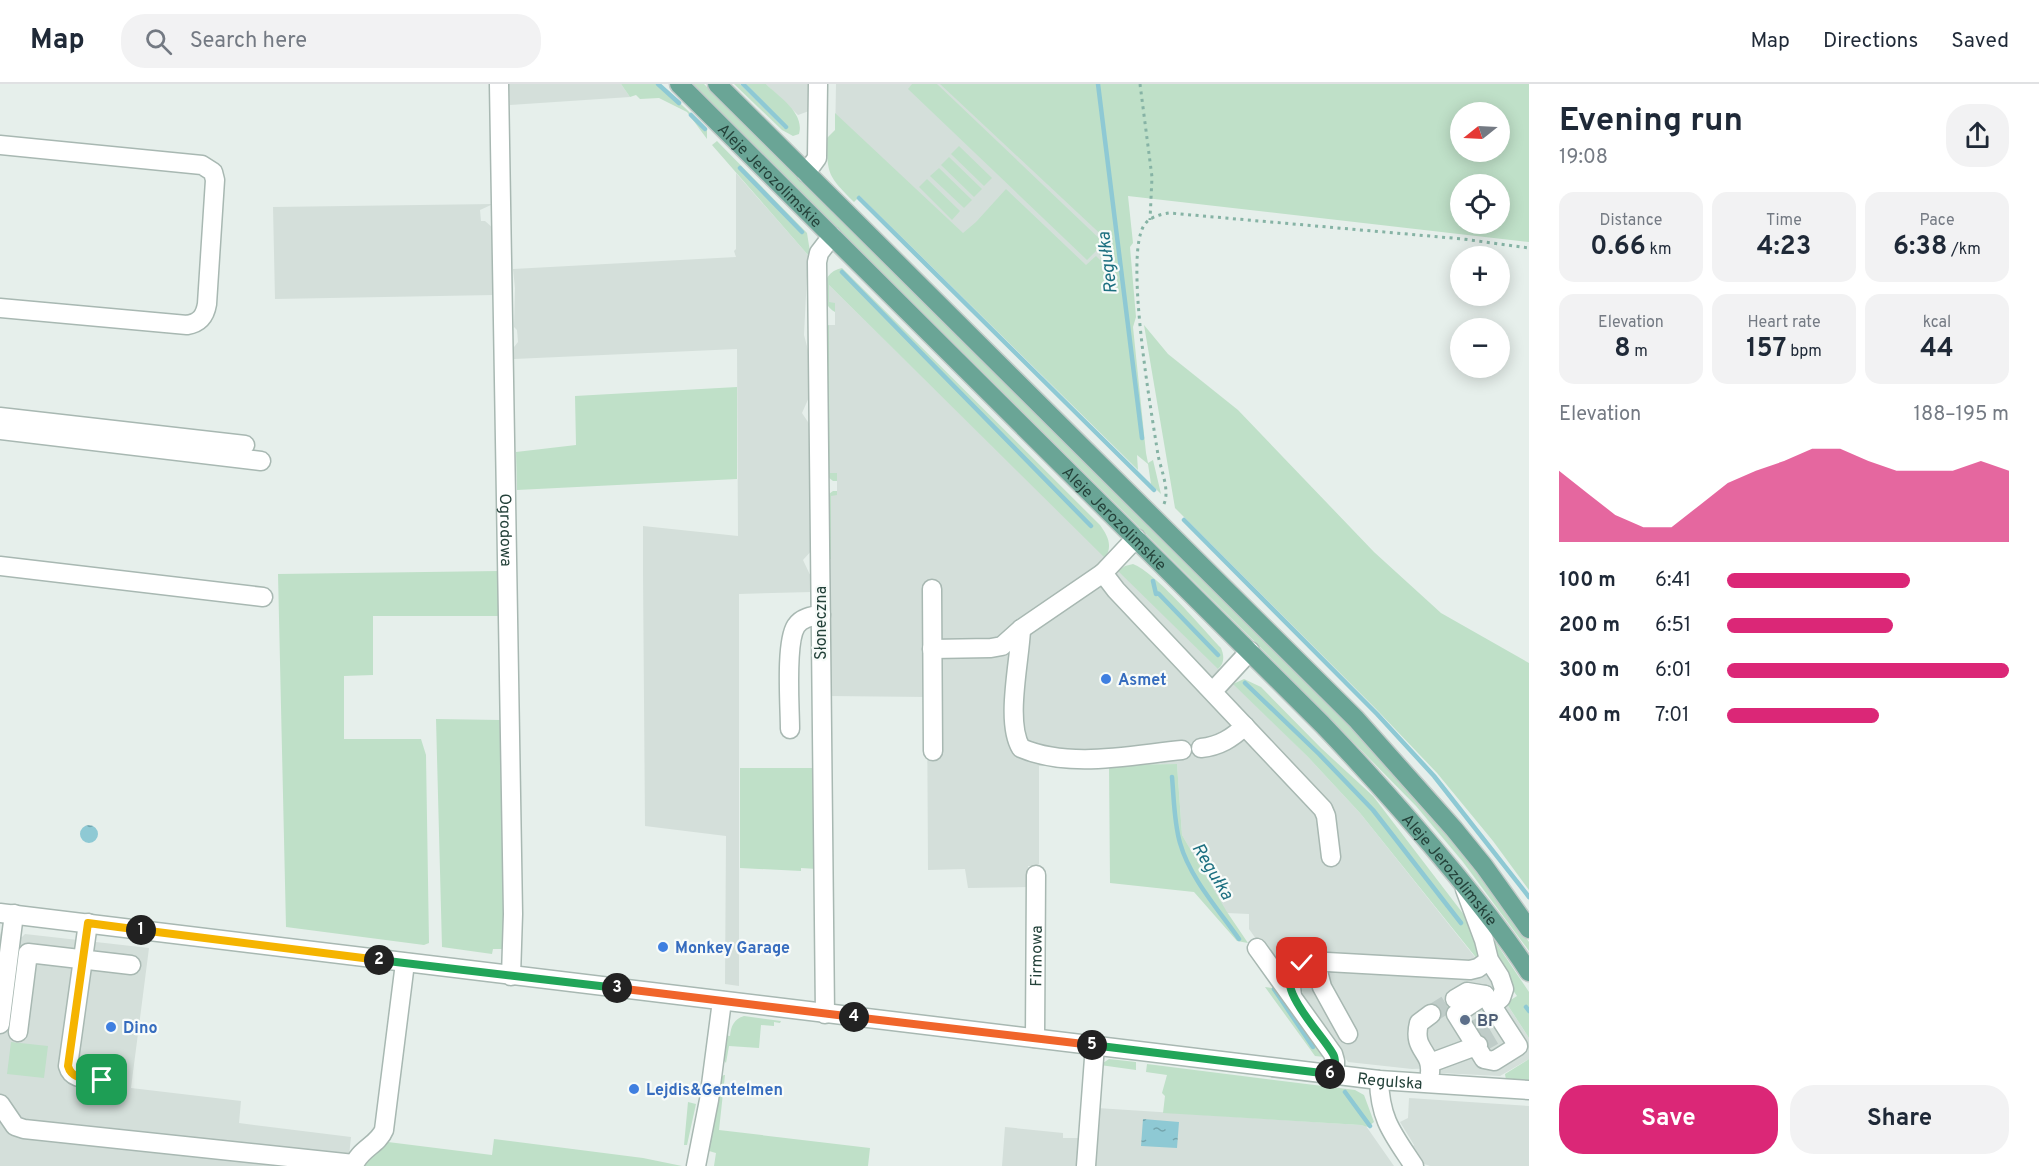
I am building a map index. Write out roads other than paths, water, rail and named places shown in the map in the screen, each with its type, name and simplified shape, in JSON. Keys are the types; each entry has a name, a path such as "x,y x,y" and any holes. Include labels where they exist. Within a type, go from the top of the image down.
{"main road":[{"name":"Aleje Jerozolimskie","path":"679,84 1250,651 1386,792 1501,931 1529,972"},
{"name":"Aleje Jerozolimskie","path":"717,84 1356,719 1454,829 1484,866 1529,929"}],"street":[{"name":"Ogrodowa","path":"499,84 513,902 511,975"},
{"path":"806,173 817,158 818,84"},
{"path":"0,145 202,165 213,172 215,180 207,304 201,319 195,324 0,308"},
{"name":"Słoneczna","path":"825,1014 817,262 819,253 832,236"},
{"path":"0,417 245,445"},
{"path":"0,429 261,461"},
{"path":"932,649 1002,646 1021,629 1103,573 1136,538"},
{"path":"0,566 263,597"},
{"path":"1103,573 1116,590 1323,809 1326,816 1331,857"},
{"path":"932,589 933,751"},
{"path":"790,729 790,640 797,624 805,618 820,615"},
{"path":"1021,629 1015,702 1017,741 1021,748 1053,757 1089,758 1182,750"},
{"path":"1213,691 1250,651"},
{"path":"1201,748 1227,741 1245,726"},
{"name":"Firmowa","path":"1035,1038 1036,875"},
{"path":"1464,885 1489,960 1500,977 1504,989 1494,1016"},
{"name":"Regulska","path":"7,913 1335,1075 1428,1084 1529,1090"},
{"path":"0,1024 7,913"},
{"path":"88,923 68,1066 69,1072 74,1077 102,1080"},
{"path":"1257,948 1333,1054 1335,1075"},
{"path":"18,1032 28,953 131,964"},
{"path":"1292,996 1290,977 1292,970 1298,965 1315,960 1470,970 1478,968 1489,960"},
{"path":"1315,960 1323,987 1348,1034"},
{"path":"0,1104 15,1126 24,1129 354,1165 357,1158 378,1140 384,1130 405,963"},
{"path":"1455,999 1467,992 1494,1016 1518,1046 1494,1061 1484,1059 1456,1014 1494,1016"},
{"path":"696,1166 709,1100 722,1001"},
{"path":"1428,1084 1430,1063 1417,1040 1419,1023 1431,1014"},
{"path":"1430,1063 1473,1039"},
{"path":"1086,1166 1095,1045"},
{"path":"1494,1061 1496,1087"},
{"path":"1379,1080 1382,1112 1395,1138 1414,1166"}],"water":[{"path":"89,825 95,828 98,834 95,840 89,843 83,840 80,834 83,828"},
{"path":"1143,1119 1179,1122 1177,1148 1141,1146"}],"waterway":[{"path":"658,84 679,103"},
{"path":"743,84 786,127"},
{"name":"Regułka","path":"1098,84 1142,438"},
{"path":"691,115 705,129"},
{"path":"740,168 802,232"},
{"path":"859,198 1154,490"},
{"path":"842,272 1091,526"},
{"path":"1184,520 1377,714 1434,776 1529,897"},
{"name":"Regułka","path":"1153,581 1156,594"},
{"path":"1156,593 1218,655"},
{"path":"1245,683 1373,810 1461,923"},
{"name":"Regułka","path":"1172,777 1176,827 1190,869 1239,939"},
{"name":"Regułka","path":"1274,989 1313,1047"},
{"path":"1526,1007 1529,1011"},
{"name":"Regułka","path":"1345,1092 1370,1126"}],"tunnel":[{"path":"1431,1014 1455,999"},
{"path":"1470,1033 1488,1021"},
{"path":"1478,1045 1497,1034"}],"place":[{"name":"Asmet","path":"1106,679"},
{"name":"Monkey Garage","path":"663,947"},
{"name":"BP","path":"1465,1020"},
{"name":"Dino","path":"111,1027"},
{"name":"Lejdis&Gentelmen","path":"634,1089"}]}
